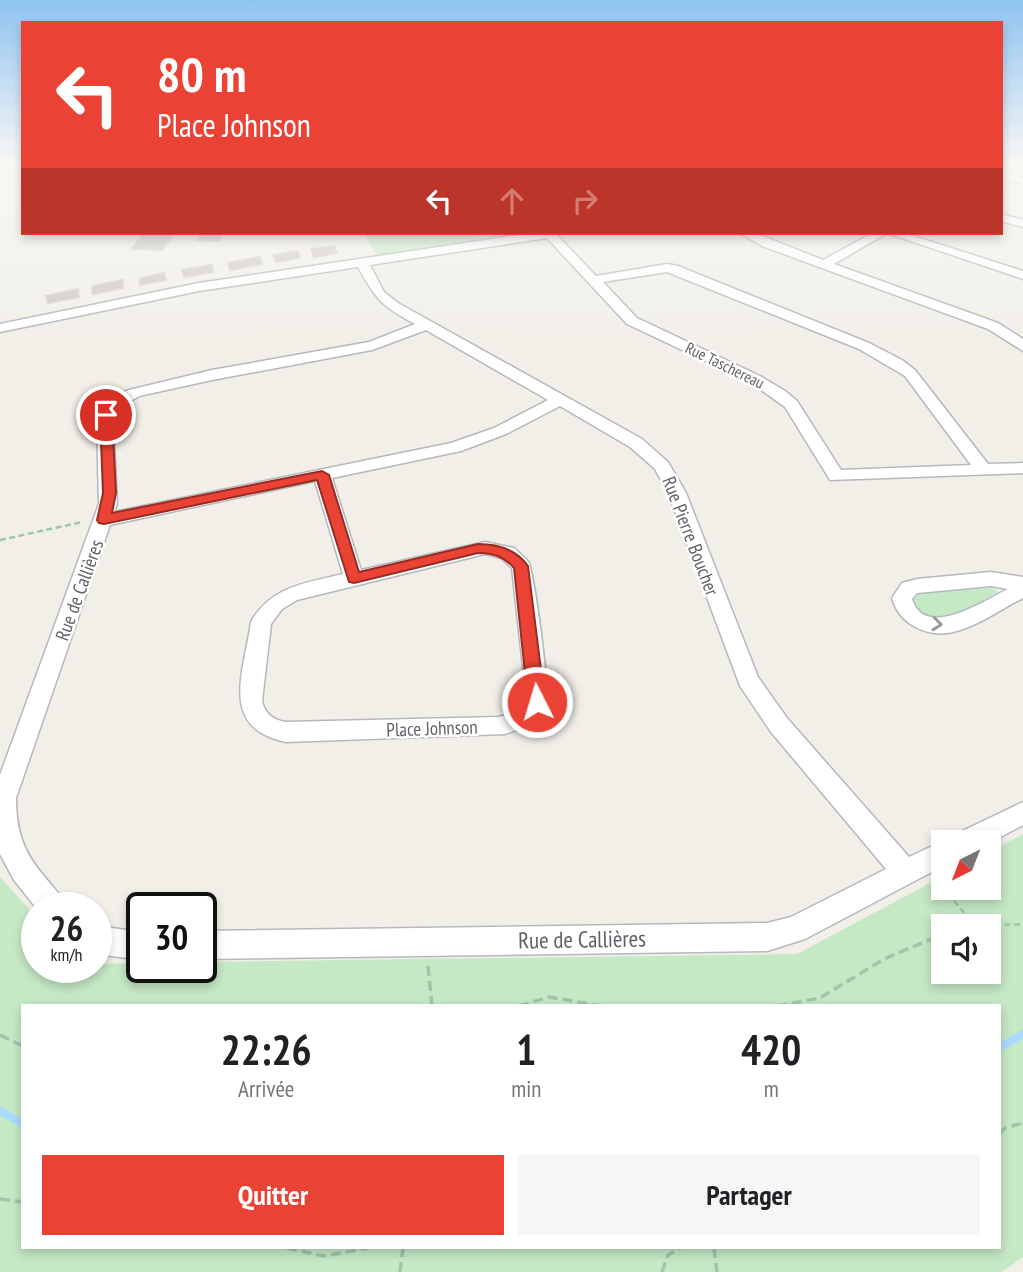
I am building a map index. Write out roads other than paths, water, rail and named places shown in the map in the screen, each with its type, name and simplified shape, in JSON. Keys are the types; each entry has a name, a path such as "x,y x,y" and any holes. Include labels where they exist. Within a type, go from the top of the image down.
{"street":[{"path":"0,328 178,291 538,235"},
{"name":"Rue Taschereau","path":"553,235 632,321 755,379 780,394 791,404 836,476 1023,468"},
{"path":"751,235 993,326 1023,347"},
{"path":"824,264 877,235"},
{"path":"899,235 1023,275"},
{"name":"Rue Pierre Boucher","path":"362,262 383,298 426,325 625,436 662,466 673,483 748,680 779,725 923,863"},
{"path":"594,280 667,268 678,270 877,352 909,373 984,471"},
{"name":"Rue de Callières","path":"40,892 13,862 7,851 1,830 1,809 104,520 109,493 108,408 134,393 193,379 372,346 426,325"},
{"path":"104,520 465,444 500,431 560,400"},
{"path":"322,475 354,578"},
{"name":"Place Johnson","path":"478,548 493,548 513,557 521,566 537,694 533,709 518,721 498,726 286,732 266,727 255,716 251,701 264,616 275,604 291,594 354,578 478,548"},
{"path":"1023,584 991,579 917,586 909,588 902,598 907,611 914,617 942,626 1023,590"},
{"path":"989,830 1023,813"},
{"name":"Rue de Callières","path":"217,945 767,937 795,929 923,863"}],"waterway":[{"path":"1001,1047 1023,1034"},
{"path":"0,1111 21,1123"}]}
